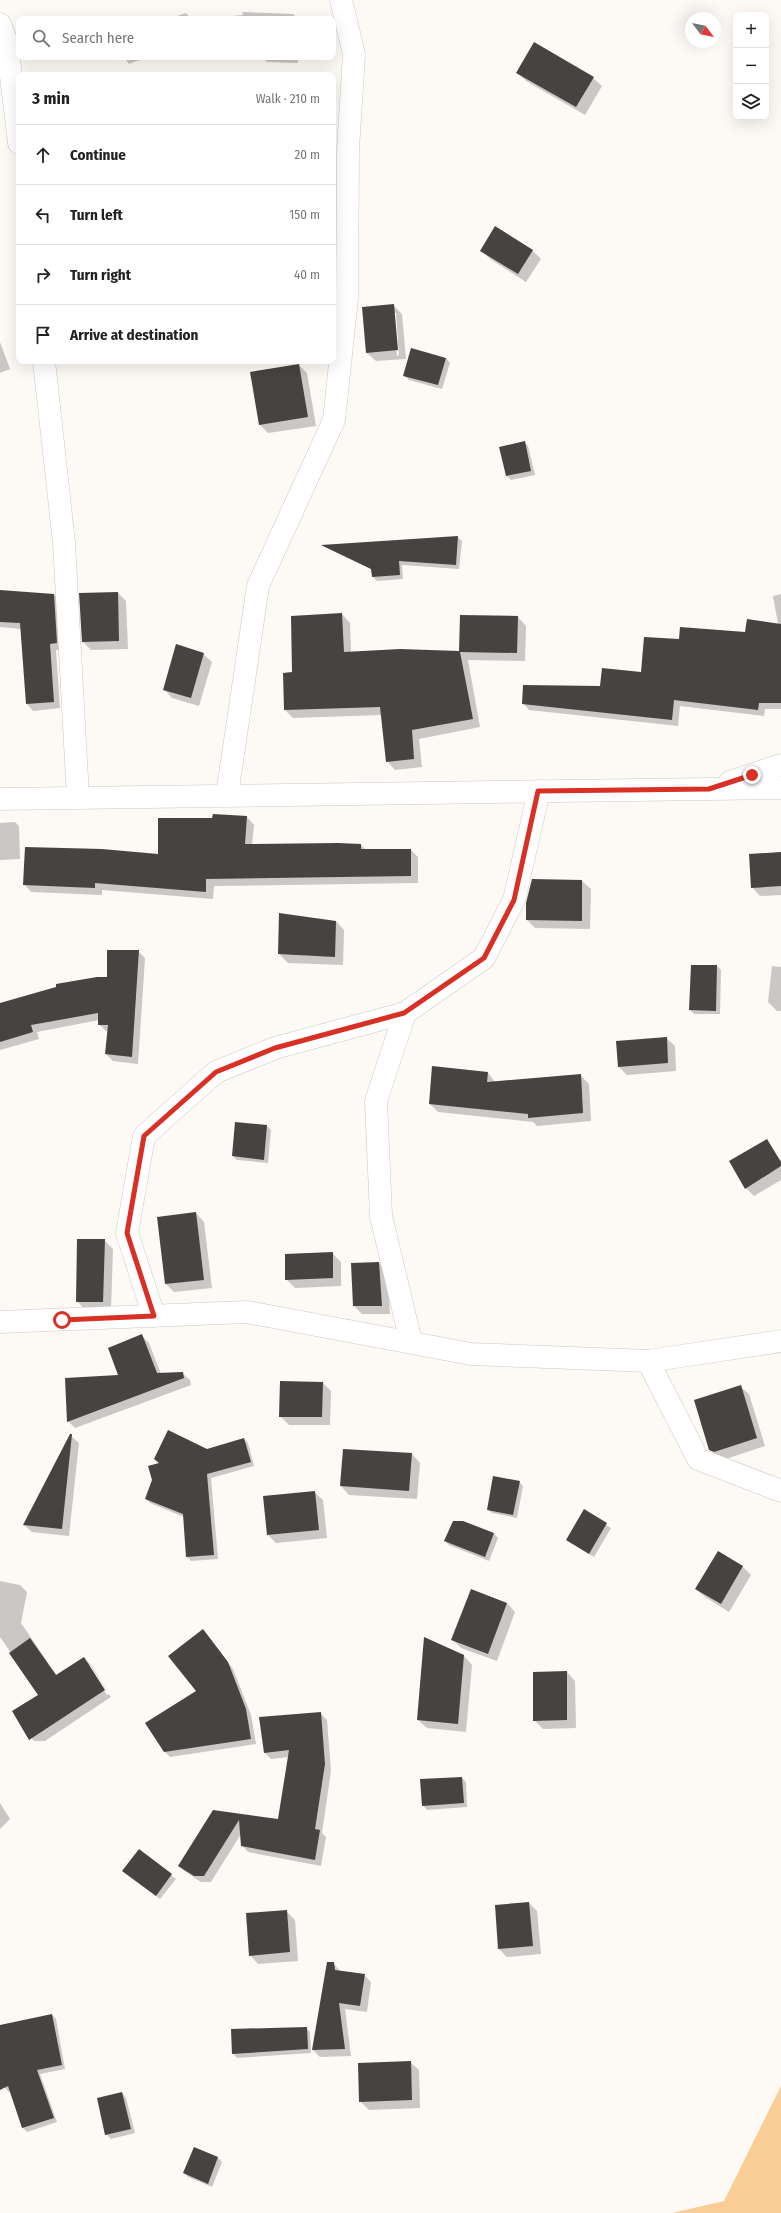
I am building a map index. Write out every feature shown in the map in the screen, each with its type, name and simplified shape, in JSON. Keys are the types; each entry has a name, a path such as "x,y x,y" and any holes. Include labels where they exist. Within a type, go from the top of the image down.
{"street":[{"path":"227,795 258,586 334,420 354,54 341,0"},
{"path":"0,24 7,43 16,118"},
{"path":"44,364 64,543 78,797"},
{"path":"709,789 781,765"},
{"path":"0,798 781,788"},
{"path":"154,1316 127,1233 144,1136 216,1072 275,1048 404,1013 484,958 514,900 538,791"},
{"path":"404,1013 376,1101 381,1216 411,1342"},
{"path":"0,1322 247,1312 470,1354 648,1361 781,1341"},
{"path":"648,1361 698,1458 781,1491"}],"shaded area":[{"path":"781,2086 781,2213 672,2213 724,2201"}],"building":[{"path":"534,42 594,77 576,107 516,73"},
{"path":"495,226 533,250 518,274 480,251"},
{"path":"394,304 398,350 366,353 362,307"},
{"path":"411,348 446,358 438,385 403,376"},
{"path":"299,364 308,417 259,425 250,372"},
{"path":"525,441 531,471 506,476 499,447"},
{"path":"458,536 456,565 399,561 400,575 372,577 371,569 321,545"},
{"path":"0,590 54,594 57,643 50,644 54,702 26,704 20,623 0,622"},
{"path":"118,592 119,641 82,642 79,593"},
{"path":"342,613 344,652 400,649 459,651 460,615 518,616 517,653 460,652 473,719 412,730 414,759 386,762 380,707 284,710 283,673 292,672 291,616"},
{"path":"747,619 781,624 781,703 759,703 758,710 674,700 672,720 522,704 523,685 600,686 602,668 641,672 644,637 679,639 680,627 745,632"},
{"path":"176,644 204,653 191,698 163,690"},
{"path":"213,814 247,816 245,844 338,843 361,844 361,849 411,849 411,876 206,879 206,892 95,883 95,888 23,885 25,847 102,849 158,854 158,818 212,818"},
{"path":"781,852 781,886 751,888 749,854"},
{"path":"532,879 582,880 582,921 526,920 526,903"},
{"path":"279,913 336,921 335,957 278,954"},
{"path":"107,950 139,950 132,1057 105,1054 108,1025 98,1025 98,1013 31,1025 33,1032 0,1042 0,1003 56,987 56,984 97,977 107,977"},
{"path":"691,965 717,965 716,1011 689,1010"},
{"path":"667,1037 668,1063 618,1067 616,1041"},
{"path":"432,1066 488,1072 487,1082 581,1074 583,1113 528,1118 528,1114 429,1104"},
{"path":"235,1122 267,1125 264,1160 232,1156"},
{"path":"767,1139 781,1162 781,1166 745,1189 729,1161"},
{"path":"196,1212 204,1280 165,1284 157,1217"},
{"path":"77,1239 105,1239 103,1302 76,1302"},
{"path":"333,1252 333,1278 285,1280 285,1254"},
{"path":"379,1262 382,1306 353,1306 351,1263"},
{"path":"142,1334 157,1373 183,1372 184,1378 67,1422 65,1378 118,1375 108,1348"},
{"path":"280,1381 323,1382 322,1417 279,1417"},
{"path":"741,1385 757,1438 714,1452 709,1450 694,1400"},
{"path":"168,1430 207,1449 244,1438 251,1462 207,1474 214,1555 186,1557 183,1514 145,1499 152,1480 148,1466 159,1463 154,1459"},
{"path":"70,1434 72,1434 62,1529 23,1525"},
{"path":"343,1449 412,1453 409,1491 340,1486"},
{"path":"493,1476 520,1481 513,1515 487,1510"},
{"path":"315,1491 319,1530 267,1535 263,1496"},
{"path":"584,1509 607,1523 589,1554 566,1540"},
{"path":"453,1521 463,1521 494,1533 485,1557 444,1541"},
{"path":"718,1551 743,1566 721,1604 695,1589"},
{"path":"471,1589 507,1603 488,1654 451,1640"},
{"path":"203,1629 228,1662 246,1709 251,1739 164,1752 145,1723 196,1691 168,1656"},
{"path":"424,1637 464,1655 458,1724 417,1720"},
{"path":"30,1638 56,1675 84,1657 105,1690 29,1740 12,1711 38,1695 9,1653"},
{"path":"567,1671 567,1720 533,1721 533,1672"},
{"path":"321,1712 325,1764 315,1829 320,1830 315,1860 241,1846 239,1820 204,1876 194,1876 178,1866 213,1810 278,1819 289,1750 264,1753 259,1717"},
{"path":"462,1777 464,1803 422,1806 420,1779"},
{"path":"139,1849 172,1874 156,1896 122,1871"},
{"path":"529,1902 533,1946 498,1949 495,1905"},
{"path":"287,1910 290,1952 249,1956 246,1913"},
{"path":"327,1962 334,1962 335,1970 365,1974 360,2006 339,2003 345,2049 312,2050"},
{"path":"52,2014 62,2065 37,2070 54,2118 22,2128 8,2086 0,2090 0,2025"},
{"path":"307,2027 308,2049 232,2054 231,2029"},
{"path":"411,2061 412,2100 359,2102 358,2063"},
{"path":"122,2092 131,2129 105,2135 97,2098"},
{"path":"194,2147 218,2157 208,2184 183,2173"}],"route":[{"path":"62,1320 154,1316 127,1233 144,1136 216,1072 275,1048 404,1013 484,958 514,900 538,791 709,789 752,775"}]}
